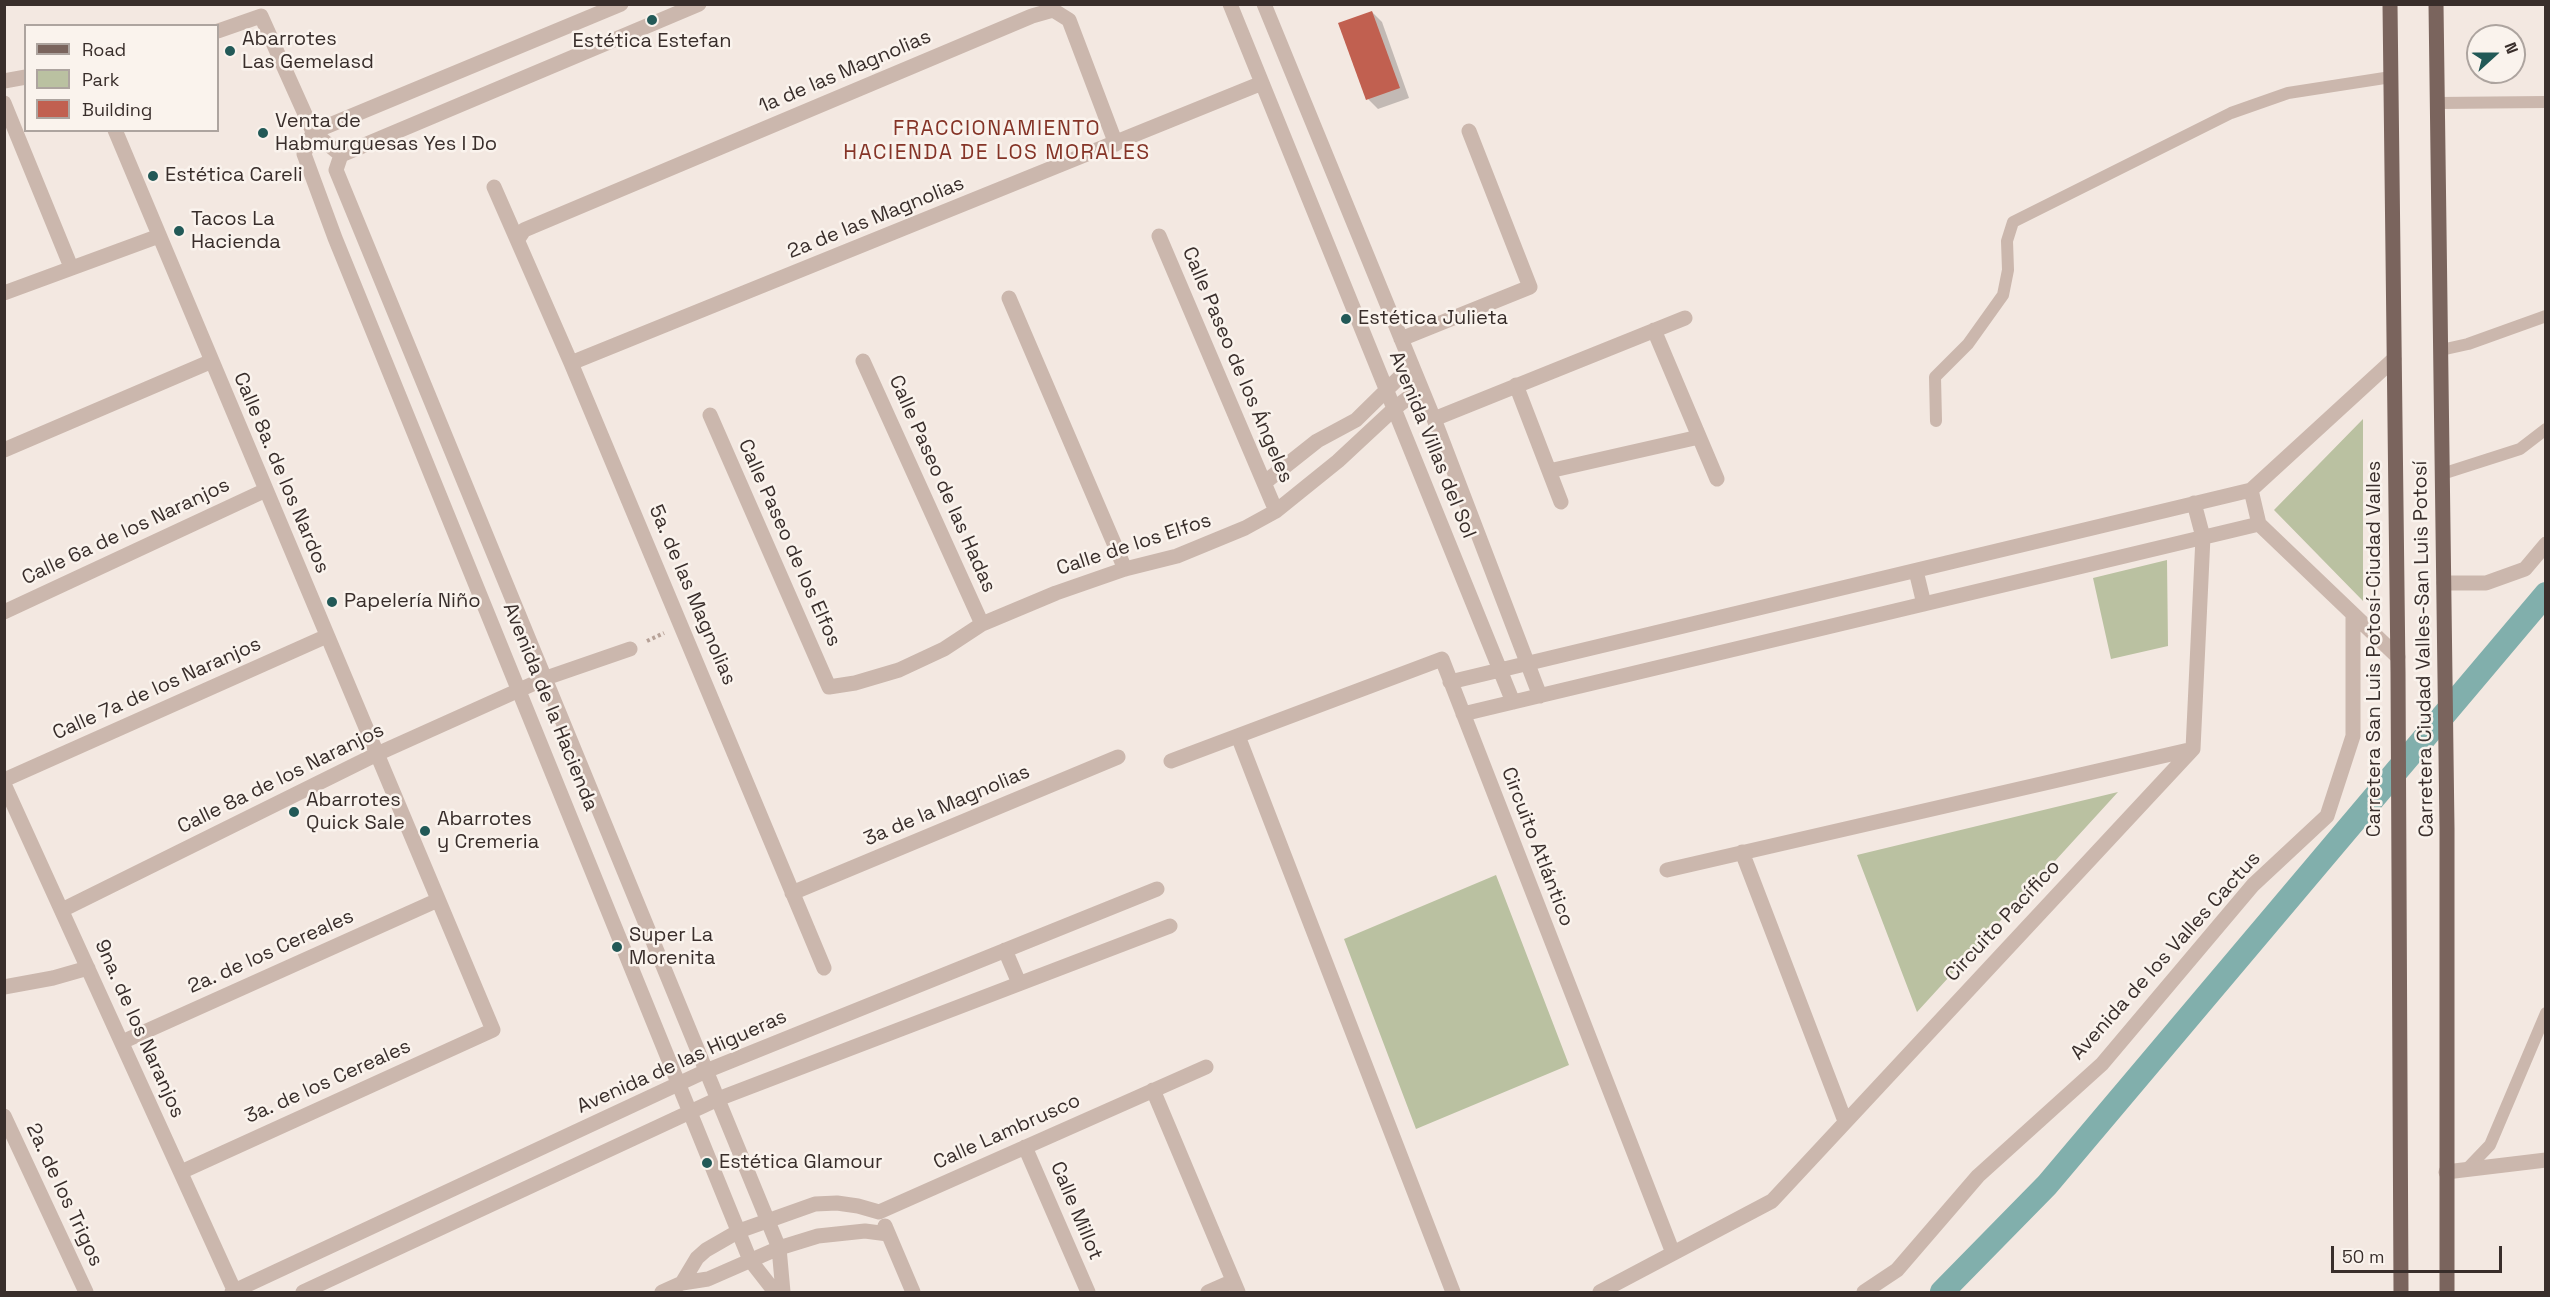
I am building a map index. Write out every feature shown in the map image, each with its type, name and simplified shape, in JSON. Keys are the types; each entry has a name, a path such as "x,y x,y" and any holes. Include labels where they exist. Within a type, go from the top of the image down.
{"main road":[{"name":"Carretera San Luis Potosí-Ciudad Valles","path":"2390,4 2398,664 2397,872 2401,1293"},
{"name":"Carretera Ciudad Valles-San Luis Potosí","path":"2436,4 2447,828 2447,1293"}],"street":[{"path":"313,132 621,4"},
{"path":"219,31 261,16 313,132 340,155 699,4"},
{"name":"Avenida Villas del Sol","path":"1230,4 1513,702"},
{"name":"Avenida Villas del Sol","path":"1264,4 1434,418 1540,696"},
{"name":"1a de las Magnolias","path":"518,239 524,230 1032,15 1056,7 1069,20 1116,144"},
{"path":"4,81 24,77"},
{"name":"2a de las Magnolias","path":"571,363 1262,83"},
{"path":"4,103 71,267"},
{"path":"1401,339 1530,286 1469,131"},
{"name":"Calle 8a. de los Nardos","path":"116,132 493,1030"},
{"name":"Avenida de la Hacienda","path":"313,132 304,154 311,177 750,1260 775,1293"},
{"name":"Avenida de la Hacienda","path":"340,155 336,170 778,1248 783,1293"},
{"name":"5a. de las Magnolias","path":"494,187 571,363 824,968"},
{"path":"4,293 159,236"},
{"name":"Calle Paseo de los Ángeles","path":"1160,236 1276,511"},
{"path":"1009,298 1125,569"},
{"path":"1434,418 1685,318"},
{"path":"1653,330 1717,479"},
{"path":"1450,682 2251,490 2394,358"},
{"name":"Calle Paseo de las Hadas","path":"863,361 982,624"},
{"path":"4,450 212,362"},
{"path":"1264,483 1317,441 1356,420 1412,366"},
{"path":"1516,385 1561,502"},
{"name":"Calle de los Elfos","path":"830,687 855,683 899,670 944,649 982,624 1056,593 1125,569 1177,556 1220,540 1276,511 1338,461 1395,408 1421,388"},
{"name":"Calle Paseo de los Elfos","path":"710,415 830,687"},
{"path":"1549,471 1699,438"},
{"name":"Calle 6a de los Naranjos","path":"4,612 266,490"},
{"path":"2251,490 2259,524 2354,614 2398,664"},
{"path":"1667,870 2193,749 2203,537 2194,503"},
{"path":"1463,714 2259,524"},
{"path":"2444,584 2486,583 2525,568 2546,544"},
{"path":"1916,571 1924,604"},
{"name":"Avenida de los Valles Cactus","path":"1864,1293 1897,1270 1978,1176 2102,1064 2253,885 2327,816 2353,736 2354,614"},
{"name":"Calle 7a de los Naranjos","path":"4,782 327,636"},
{"name":"Calle 8a de los Naranjos","path":"62,910 377,754 546,678 630,649"},
{"name":"Circuito Atlántico","path":"1172,761 1442,659 1673,1253"},
{"path":"1238,736 1453,1293"},
{"name":"Circuito Pacífico","path":"1673,1253 1772,1201 2193,749"},
{"name":"3a de la Magnolias","path":"792,893 1118,757"},
{"name":"9na. de los Naranjos","path":"4,782 234,1292"},
{"path":"1742,852 1845,1121"},
{"name":"Avenida de las Higueras","path":"234,1292 706,1071 1157,889"},
{"name":"2a. de los Cereales","path":"122,1042 438,900"},
{"path":"303,1293 718,1099 1170,926"},
{"path":"1005,950 1020,983"},
{"path":"4,987 53,978 88,968"},
{"name":"3a. de los Cereales","path":"181,1172 493,1030"},
{"name":"Calle Lambrusco","path":"879,1212 1206,1067"},
{"path":"1153,1090 1236,1287 1208,1293"},
{"name":"2a. de los Trigos","path":"4,1116 86,1293"},
{"name":"Calle Millot","path":"1025,1147 1088,1293"},
{"path":"2446,1172 2546,1160"},
{"path":"682,1283 697,1258 706,1250 739,1231 815,1204 837,1203 879,1212 913,1293"},
{"path":"662,1293 682,1283 708,1279 778,1248 818,1236 865,1231 888,1234"},
{"path":"1600,1293 1673,1253"}],"lane":[{"path":"1936,421 1935,377 1968,344 2003,295 2008,270 2007,241 2013,222 2231,113 2288,93 2391,77"},
{"path":"2438,103 2546,102"},
{"path":"2441,350 2468,344 2546,316"},
{"path":"2442,474 2520,449 2546,429"},
{"path":"2467,1169 2490,1145 2546,1013"}],"path":[{"path":"630,649 681,625"}],"green space":[{"path":"2363,419 2363,601 2274,510"},
{"path":"2167,560 2168,646 2111,659 2093,578"},
{"path":"2118,792 1917,1012 1857,855"},
{"path":"1496,875 1569,1065 1416,1129 1344,939"}],"building":[{"path":"1372,11 1400,88 1366,100 1338,23"}],"waterway":[{"path":"1942,1292 2047,1185 2546,594"}],"place":[{"name":"Estética Estefan","path":"652,20"},
{"name":"Abarrotes Las Gemelasd","path":"230,51"},
{"name":"Venta de Habmurguesas Yes I Do","path":"263,133"},
{"name":"Estética Careli","path":"153,176"},
{"name":"Tacos La Hacienda","path":"179,231"},
{"name":"Estética Julieta","path":"1346,319"},
{"name":"Papelería Niño","path":"332,602"},
{"name":"Abarrotes Quick Sale","path":"294,812"},
{"name":"Abarrotes y Cremeria","path":"425,831"},
{"name":"Super La Morenita","path":"617,947"},
{"name":"Estética Glamour","path":"707,1163"}],"district":[{"name":"FRACCIONAMIENTO HACIENDA DE LOS MORALES","path":"997,141"}]}
